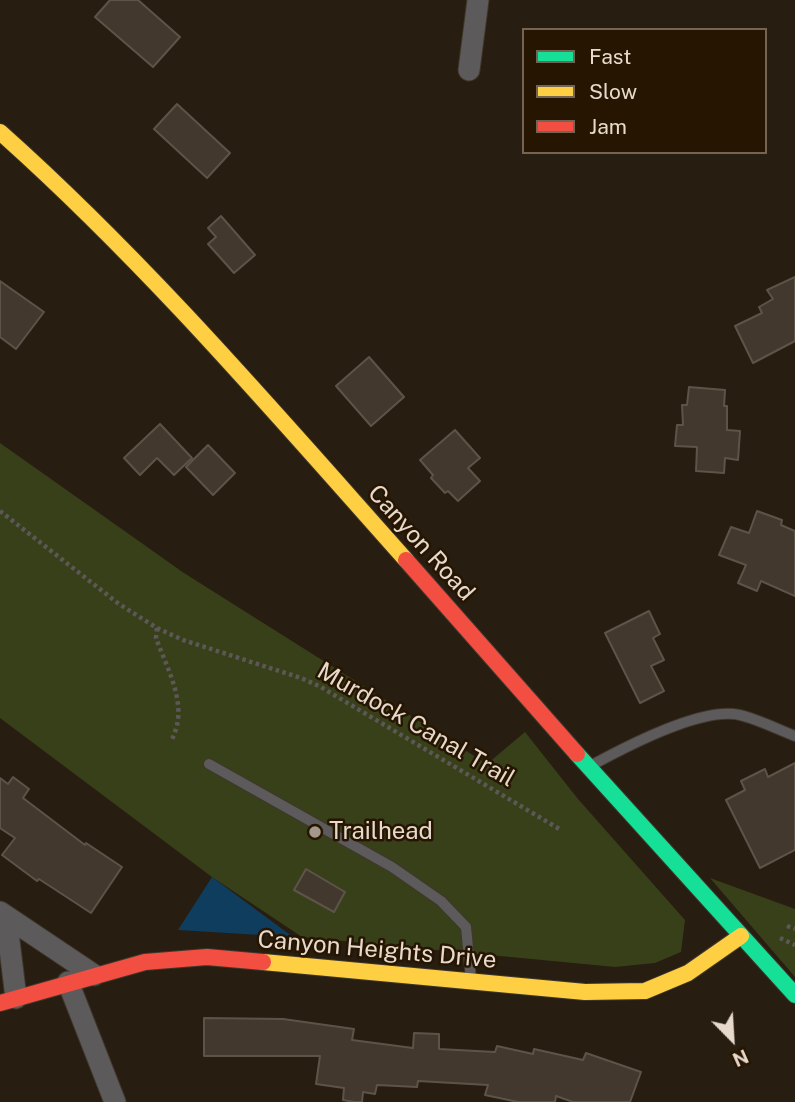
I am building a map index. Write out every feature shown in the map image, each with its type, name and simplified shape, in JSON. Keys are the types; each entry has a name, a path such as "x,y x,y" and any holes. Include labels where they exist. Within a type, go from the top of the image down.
{"main road":[{"name":"Canyon Road","path":"0,132 51,175 252,387 795,995"},
{"name":"Canyon Heights Drive","path":"8,1001 145,962 207,957 585,992 645,991 688,973 741,936"}],"street":[{"path":"469,70 478,0"},
{"path":"3,914 94,975"},
{"path":"3,914 8,1001"},
{"path":"68,982 115,1102"}],"lane":[{"path":"589,766 622,748 695,719 734,714 795,736"},
{"path":"209,764 392,867 441,901 466,927 471,982"}],"path":[{"name":"Murdock Canal Trail","path":"0,511 119,604 157,628 319,686 561,830"},
{"path":"157,628 156,638 178,700 180,718 172,739"},
{"path":"787,926 795,929"}],"green space":[{"path":"0,443 184,573 487,764 525,732 578,799 685,920 681,952 655,963 615,967 302,937 212,877 0,718"},
{"path":"710,878 795,909 795,977"}],"water":[{"path":"212,877 293,937 178,930"}],"building":[{"path":"110,0 138,0 180,37 153,67 95,17"},
{"path":"177,104 230,153 207,178 154,129"},
{"path":"221,216 255,255 234,273 208,244 216,237 208,228"},
{"path":"795,277 795,341 753,363 735,326 762,313 759,307 773,299 767,290"},
{"path":"0,281 44,312 16,349 0,337"},
{"path":"369,357 404,397 371,426 336,386"},
{"path":"689,387 725,390 727,430 740,431 738,460 725,458 724,473 696,471 697,447 675,446 677,425 683,425 682,405 687,405"},
{"path":"160,424 192,458 174,475 157,458 140,475 124,458"},
{"path":"455,430 480,458 468,468 480,481 458,501 448,491 445,493 431,478 433,475 420,460"},
{"path":"208,445 235,473 213,495 186,467"},
{"path":"757,511 782,520 781,525 795,531 795,596 761,581 757,591 738,583 746,565 719,555 731,527 749,533"},
{"path":"649,611 660,634 653,638 664,660 651,666 664,691 640,703 605,633"},
{"path":"795,763 795,850 760,868 726,800 745,790 741,781 765,769 768,777"},
{"path":"13,777 29,789 23,798 85,845 86,843 122,867 91,913 39,879 37,881 2,855 15,838 0,828 0,778 8,784"},
{"path":"306,869 345,892 334,912 294,890"},
{"path":"204,1018 283,1019 354,1029 352,1040 413,1048 414,1033 439,1034 439,1049 495,1052 497,1046 533,1054 534,1049 583,1060 586,1053 641,1072 630,1102 573,1102 556,1096 555,1102 518,1102 485,1095 488,1085 418,1081 417,1087 377,1085 375,1094 363,1092 362,1102 354,1102 343,1100 344,1088 316,1084 320,1056 204,1056"}],"traffic: fast":[{"path":"577,754 795,995"}],"traffic: slow":[{"path":"0,132 159,286 406,560"},
{"path":"263,962 585,992 645,991 688,973 741,936"}],"traffic: jam":[{"path":"406,560 577,754"},
{"path":"0,1003 145,962 207,957 263,962"}],"place":[{"name":"Trailhead","path":"315,832"}]}
